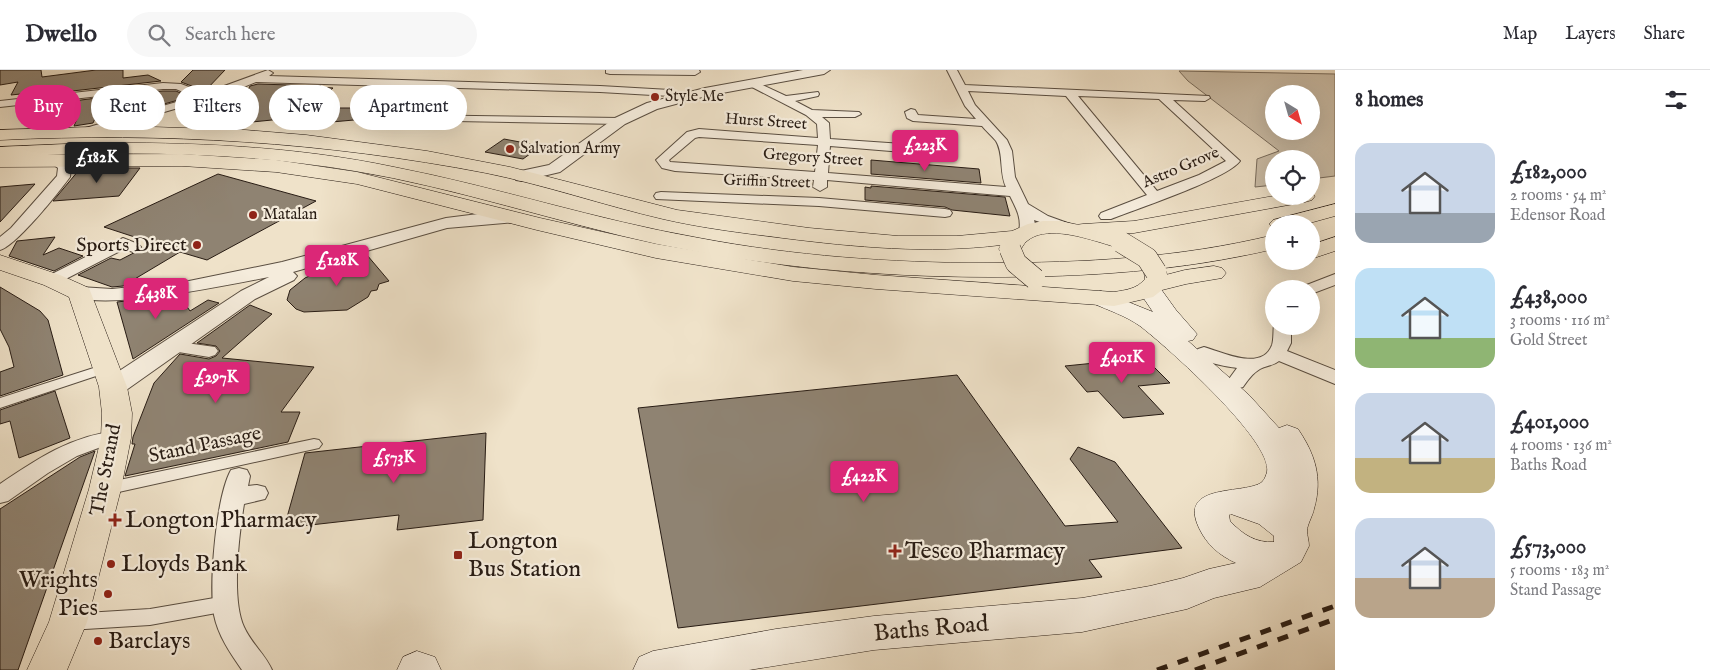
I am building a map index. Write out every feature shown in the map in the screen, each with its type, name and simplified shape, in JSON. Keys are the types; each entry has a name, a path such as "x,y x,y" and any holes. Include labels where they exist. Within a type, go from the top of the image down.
{"main road":[{"path":"0,135 86,131 157,131 324,142 452,161 522,176 552,177 664,213 719,224 865,241 934,243 1017,239 1039,229 1134,228 1265,203"},
{"path":"0,143 120,139 241,142 301,147 391,160 443,170 680,228 748,239 866,252 974,255 1099,252 1172,244 1265,227"},
{"path":"0,152 174,148 242,152 353,165 451,184 615,227 700,246 755,255 874,268 956,270 1110,267 1190,258 1265,244"},
{"path":"0,161 182,160 276,166 357,178 511,218 656,251 793,274 876,282 1126,298 1154,282 1265,263"},
{"path":"1296,215 1324,199"},
{"path":"1320,231 1335,227"},
{"path":"1017,239 1012,258 1018,266 1035,279 1089,297 1149,321 1215,380 1266,432 1282,462 1284,474 1280,484 1272,492 1262,496 1221,503 1212,510 1210,518 1220,533 1236,547 1270,558 1285,544 1302,495 1303,474 1301,462 1290,439 1271,415 1245,374 1204,353 1168,315 1154,282 1148,258 1121,242 1075,229"},
{"path":"1320,249 1335,244"},
{"path":"0,262 52,280 80,293"},
{"name":"The Strand","path":"47,670 68,622 105,489 116,438 116,413 109,377 80,293"},
{"path":"1234,502 1251,505 1282,523 1285,544"},
{"path":"1209,584 1217,561 1220,533"},
{"name":"Baths Road","path":"653,670 776,646 864,635 1082,615 1150,602 1187,593 1209,584 1247,576 1285,544"}],"street":[{"path":"239,85 257,79 274,70"},
{"path":"552,177 620,121 652,106 686,97 824,70"},
{"path":"952,70 970,106 1001,140 1006,151 1008,177 1024,207 1028,224 1017,239"},
{"path":"600,88 611,71 695,72"},
{"path":"257,79 600,88 662,92 686,97"},
{"path":"754,84 823,123 824,142 820,176"},
{"path":"0,104 175,86"},
{"path":"960,88 1205,98"},
{"path":"1070,92 1155,197"},
{"path":"785,100 814,94"},
{"name":"Astro Grove","path":"1106,216 1204,178 1232,164 1234,161 1163,96"},
{"path":"911,112 913,118 986,123"},
{"path":"810,114 855,114"},
{"path":"467,119 620,121"},
{"path":"86,131 91,130"},
{"name":"Hurst Street","path":"666,165 662,160 694,134 824,142 885,151 903,148"},
{"path":"0,246 16,231 63,176 64,167 53,160"},
{"name":"Gregory Street","path":"666,165 1016,192"},
{"name":"Griffin Street","path":"819,202 820,176"},
{"name":"Griffin Street","path":"662,196 714,201 819,202 927,215 945,212"},
{"path":"446,223 458,214 456,207 450,202"},
{"path":"1024,207 1043,219 1075,229"},
{"path":"0,403 109,377 172,346 249,286 327,257 446,223 478,218 511,218"},
{"path":"52,280 123,244 133,247"},
{"path":"1320,285 1335,279"},
{"path":"80,293 112,295 173,289 249,286"},
{"path":"1245,374 1278,354 1284,340 1283,335"},
{"path":"172,346 209,351"},
{"path":"1278,354 1313,367 1335,378"},
{"path":"0,495 45,464 86,444 103,438 116,438"},
{"name":"Stand Passage","path":"105,489 314,444"},
{"path":"257,493 236,486 226,566 226,604 230,628 258,670"},
{"path":"68,622 150,617 226,604"}],"shaded area":[{"path":"1179,71 1335,74 1335,176 1320,178 1320,150 1278,150 1188,81"},
{"path":"1265,156 1265,186 1255,187 1257,159"}],"building":[{"path":"0,70 41,70 42,77 96,70 123,70 123,78 148,75 161,81 126,85 91,85 91,89 81,90 81,85 16,85 18,82 0,85"},
{"path":"193,70 225,70 211,85 189,85 181,82"},
{"path":"258,84 290,85 269,85 269,120 259,121 259,85 254,85"},
{"path":"165,91 175,91 175,101 165,104"},
{"path":"91,99 91,123 81,125 81,100"},
{"path":"340,108 350,108 350,120 340,121"},
{"name":"Salvation Army","path":"504,139 541,146 523,159 485,152"},
{"path":"871,160 979,169 981,183 871,174"},
{"path":"140,168 119,196 53,201 79,170"},
{"path":"218,174 316,201 207,260 180,252 123,286 112,287 78,275 111,258 120,260 153,243 104,227"},
{"path":"35,184 0,222 0,187"},
{"path":"871,186 1005,197 1010,216 952,210 945,207 865,200 865,187 871,188"},
{"path":"55,237 43,255 59,248 83,256 54,271 9,256 17,241"},
{"path":"367,255 389,281 379,284 377,290 371,291 368,297 347,310 304,312 296,309 287,300 290,290 305,278 327,268"},
{"path":"0,287 40,311 48,320 63,375 0,396 0,372 14,367 9,347 0,329"},
{"path":"179,295 190,311 208,300 219,303 133,359 117,302"},
{"path":"250,305 272,314 222,358 314,367 281,412 300,412 288,442 125,476 135,444 132,444 133,437 154,383 180,354 209,359 216,356 220,351 216,346 197,343"},
{"path":"1145,358 1170,383 1138,386 1164,414 1123,418 1098,391 1087,392 1065,366"},
{"path":"957,375 1065,526 1118,522 1070,459 1078,447 1115,462 1182,548 1089,560 1102,577 678,628 638,408"},
{"path":"55,391 70,438 19,458 10,421 0,424 0,410"},
{"path":"486,433 483,520 397,530 399,515 284,528 305,453"},
{"path":"95,451 18,670 0,670 0,509 80,457"}],"railway":[{"path":"1157,670 1335,606"},
{"path":"1195,670 1335,619"}],"place":[{"name":"Style Me","path":"655,97"},
{"name":"Salvation Army","path":"510,149"},
{"name":"Matalan","path":"253,215"},
{"name":"Sports Direct","path":"197,245"},
{"name":"Longton Pharmacy","path":"115,520"},
{"name":"Tesco Pharmacy","path":"895,551"},
{"name":"Longton Bus Station","path":"458,555"},
{"name":"Lloyds Bank","path":"111,564"},
{"name":"Wrights Pies","path":"108,594"},
{"name":"Barclays","path":"98,641"}]}
